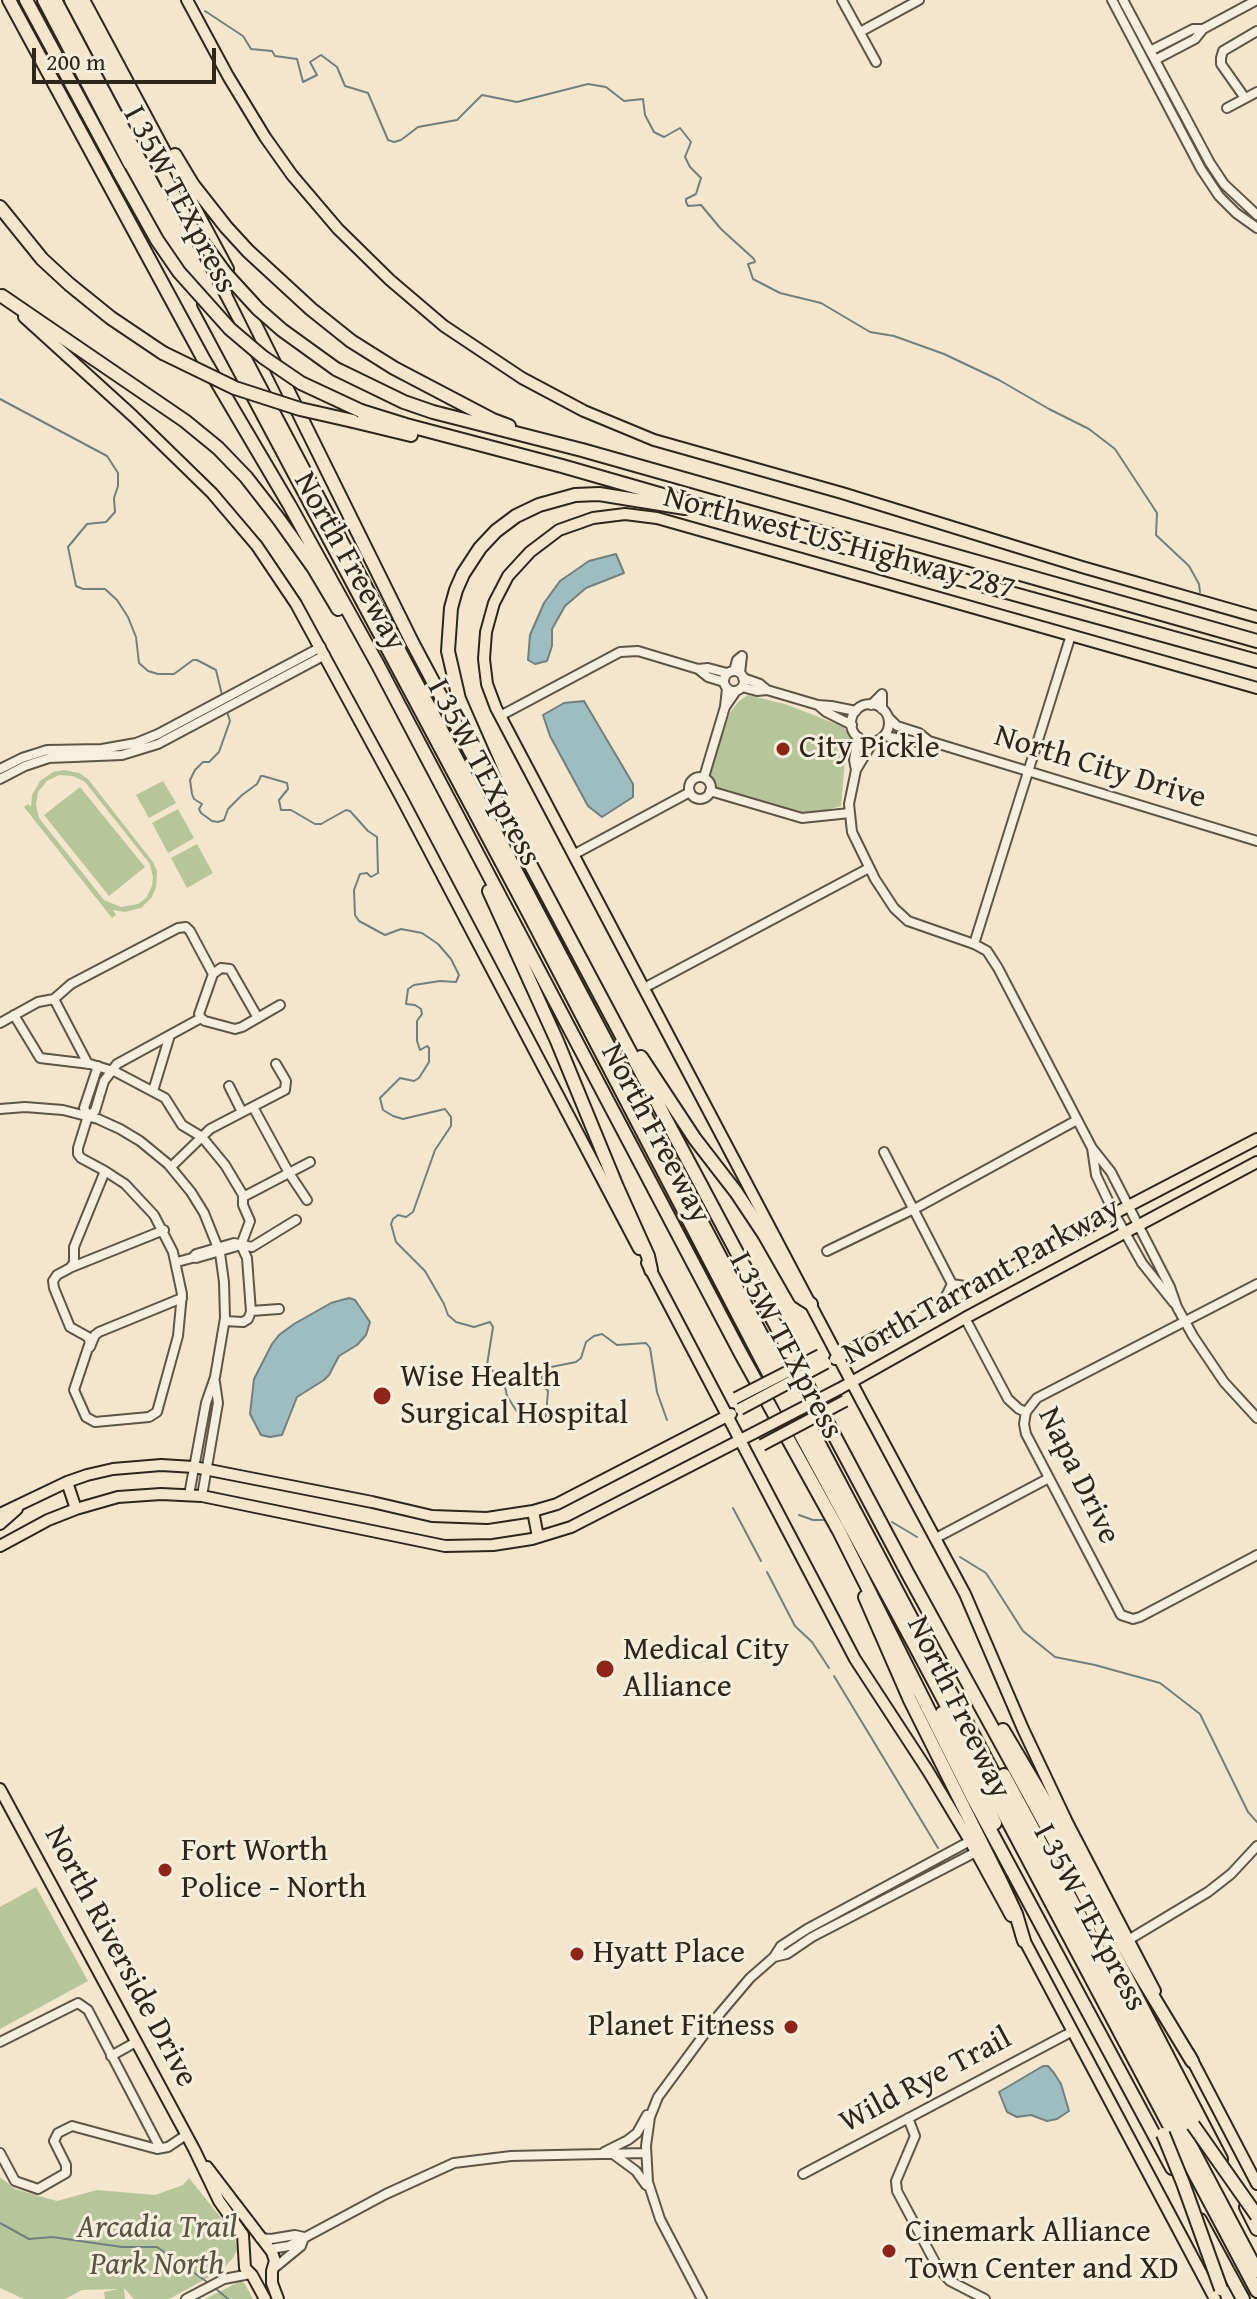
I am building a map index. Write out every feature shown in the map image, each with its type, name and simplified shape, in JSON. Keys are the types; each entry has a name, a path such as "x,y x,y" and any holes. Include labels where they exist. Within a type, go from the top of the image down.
{"highway":[{"name":"North Freeway","path":"9,0 204,360 378,665 741,1354 839,1531 974,1800 1243,2299"},
{"path":"26,0 157,240 179,272 230,329 263,357 357,416"},
{"name":"I 35W TEXpress","path":"44,0 521,899 796,1426 1257,2291"},
{"name":"I 35W TEXpress","path":"55,0 1257,2271"},
{"path":"71,0 189,224 226,274 258,309 336,369 392,397 433,412 582,450 1257,641"},
{"name":"North Freeway","path":"83,0 246,305 405,628 908,1574 1070,1868 1257,2229"},
{"path":"105,41 122,56 166,141 208,206 291,293 351,341 394,368 493,420 582,450"},
{"path":"0,207 42,259 111,318 163,353 221,382 259,396 300,409 406,425 1257,661"},
{"path":"1,295 185,421 218,448 278,518 313,567 369,659 378,665"},
{"path":"560,919 559,906 478,744 456,687 448,651 448,629 460,582 480,548 496,531 516,516 575,495 599,494 739,517"},
{"path":"442,787 443,798 503,920 557,1041 648,1256 651,1270"},
{"path":"586,969 598,979 635,1049 757,1224 800,1297 811,1304"},
{"path":"839,1531 842,1547 910,1700 1002,1884 1024,1941"},
{"path":"908,1574 922,1589 967,1674 1057,1821 1134,1965 1192,2061"},
{"path":"914,1621 924,1628 1193,2125 1257,2216"},
{"path":"914,1644 915,1656 992,1818 1163,2134 1221,2296"}],"main road":[{"name":"Northwest US Highway 287","path":"187,0 235,89 276,152 317,204 366,258 444,326 490,358 563,400 654,440 1257,617"},
{"name":"North Freeway","path":"1,295 212,493 257,546 296,604 855,1659 970,1841 1221,2296"},
{"name":"Northwest US Highway 287","path":"498,712 487,684 484,659 486,632 494,603 508,576 530,552 559,530 593,518 625,514 657,518 1256,688"},
{"name":"North Freeway","path":"498,712 965,1594 1067,1822 1257,2184"},
{"name":"North Tarrant Parkway","path":"0,1514 67,1482 113,1469 137,1466 194,1467 432,1516 487,1518 557,1504 728,1416 738,1404 823,1359 838,1357 1257,1139"},
{"name":"North Tarrant Parkway","path":"0,1546 76,1509 118,1497 161,1494 202,1496 445,1546 493,1545 571,1527 839,1389 1257,1162"},
{"path":"823,1359 830,1340"},
{"path":"719,1399 738,1404"},
{"path":"757,1474 754,1453 762,1445 845,1401 862,1402"},
{"path":"67,1482 76,1509"},
{"path":"0,1524 24,1502"},
{"path":"533,1511 538,1537"},
{"name":"North Riverside Drive","path":"0,1789 219,2201 243,2235 245,2256"},
{"name":"North Riverside Drive","path":"194,2149 269,2249"},
{"path":"265,2299 245,2268 245,2256 255,2246 269,2249 275,2261 272,2283 278,2299"},
{"path":"251,2274 261,2277 272,2270"}],"street":[{"path":"842,0 876,62"},
{"path":"860,32 919,0"},
{"path":"1112,0 1201,169 1219,196 1257,228"},
{"path":"1123,0 1210,163 1241,203 1257,215"},
{"path":"1153,55 1193,29 1203,29 1257,0"},
{"path":"1245,98 1221,64 1221,58 1223,51 1257,31"},
{"path":"1227,108 1257,92"},
{"path":"974,944 1071,635"},
{"path":"0,769 47,750 138,752 158,744 183,725 323,651"},
{"path":"498,712 620,652 638,651 698,669 708,668 757,691 767,690 818,705 856,711 866,705 882,709 889,718 888,731 873,742 856,770 849,804 852,832 869,868 894,908 908,921 987,951 1092,1148 1111,1172 1185,1321 1224,1382 1257,1418"},
{"path":"704,777 734,680"},
{"path":"818,705 852,725 858,737 854,760 856,770"},
{"path":"852,725 856,711"},
{"name":"North City Drive","path":"889,718 897,726 919,733 929,741"},
{"name":"North City Drive","path":"884,736 929,741 1257,841"},
{"path":"858,737 873,742"},
{"path":"0,779 49,758 113,752"},
{"path":"704,777 711,785 710,791 698,799 690,792 689,785 693,779 704,777"},
{"path":"710,791 802,818 850,813"},
{"path":"573,855 690,792"},
{"path":"644,988 869,868"},
{"path":"0,1023 38,1002 54,999 71,984 178,928 186,927 190,931 213,974"},
{"path":"258,1018 230,969 221,968 213,974 199,1014 205,1021 235,1029 242,1027 258,1018 280,1005"},
{"path":"54,999 88,1064"},
{"path":"14,1015 40,1058 98,1066 153,1091 165,1098 182,1125 202,1137 225,1165 243,1197 251,1223 241,1245 247,1258 251,1311 243,1322 225,1321"},
{"path":"182,1298 95,1335 74,1390 87,1418 97,1422 149,1417 158,1410 176,1344 182,1298 177,1262 164,1230 140,1198 125,1184 84,1161 78,1154 78,1148 88,1116 95,1111 111,1070 131,1055 201,1018"},
{"path":"153,1091 171,1034"},
{"path":"171,1167 210,1129 285,1090 286,1081 276,1064"},
{"path":"88,1116 84,1108 98,1066"},
{"path":"92,1083 103,1086"},
{"path":"229,1086 242,1112"},
{"path":"253,1107 307,1200"},
{"path":"0,1109 47,1108 88,1116 130,1135 171,1167 198,1202 219,1250 225,1321 189,1495"},
{"path":"827,1251 913,1209 1077,1120"},
{"path":"1092,1148 1096,1175 1125,1234 1148,1273 1177,1307"},
{"path":"884,1152 952,1284"},
{"path":"243,1197 310,1162"},
{"path":"68,1269 74,1263 74,1247 105,1171"},
{"path":"177,1262 234,1243 254,1246 296,1220"},
{"path":"90,1349 88,1337 70,1327 54,1286 56,1276 164,1230"},
{"path":"952,1284 971,1287"},
{"path":"943,1302 952,1284"},
{"path":"1026,1412 1037,1398 1257,1284"},
{"path":"251,1311 279,1309"},
{"name":"Napa Drive","path":"965,1318 1008,1399 1026,1412 1026,1434 1121,1615 1133,1619 1140,1617 1257,1555"},
{"path":"202,1496 218,1403 215,1377"},
{"path":"936,1538 1049,1478"},
{"path":"598,2154 622,2144 637,2133 658,2097 717,2017 781,1946 970,1841"},
{"path":"1130,1939 1208,1892 1257,1846"},
{"path":"774,1957 787,1954 812,1937 976,1852"},
{"path":"0,2042 78,2003 88,2010 160,2148"},
{"name":"Wild Rye Trail","path":"803,2174 1073,2031"},
{"path":"111,2056 136,2042"},
{"path":"658,2097 650,2117 645,2153 648,2182 660,2219 702,2299"},
{"path":"908,2118 915,2136 896,2181 897,2191 938,2268 950,2281 985,2299"},
{"path":"0,2153 15,2181 38,2189 66,2173 66,2165 54,2141 58,2133 72,2126 160,2148 168,2147 186,2135"},
{"path":"269,2249 284,2248 386,2194 454,2163 511,2156 645,2153"},
{"path":"612,2154 636,2171 652,2195"},
{"path":"260,2238 295,2235 305,2238"},
{"path":"272,2270 301,2246 305,2238"},
{"path":"224,2279 245,2256"},
{"path":"186,2299 224,2279 251,2274"}],"green space":[{"name":"City Pickle","path":"748,695 788,705 844,727 850,738 841,806 816,813 789,811 718,788 711,780 710,772 730,713"},
{"path":"64,770 79,773 88,779 153,862 157,871 156,887 152,897 141,908 125,912 113,910 116,915 112,918 24,807 28,804 31,807 32,795 40,781 53,772","holes":["59,775 73,776 85,782 150,864 152,886 146,898 138,904 121,907 104,900 39,818 36,805 38,792 47,781"]},
{"path":"163,781 176,803 149,818 136,795"},
{"path":"80,787 145,867 109,896 44,815"},
{"path":"178,809 194,838 168,853 152,823"},
{"path":"197,844 213,873 187,888 171,858"},
{"path":"36,1887 88,1981 0,2029 0,1907"},
{"name":"Arcadia Trail Park North","path":"0,2177 15,2189 57,2201 97,2190 155,2195 183,2185 189,2178 234,2234 237,2250 222,2270 169,2299 134,2299 124,2288 125,2299 105,2299 104,2292 118,2289 82,2290 65,2299 24,2299 0,2288"},
{"path":"241,2281 253,2299 205,2299"}],"water":[{"path":"616,554 624,573 586,588 565,606 552,629 552,646 547,661 535,664 528,660 530,635 544,603 560,581 589,561"},
{"path":"584,701 633,784 633,797 602,817 588,806 550,736 543,715 564,703"},
{"path":"349,1298 355,1300 370,1322 366,1335 339,1356 324,1380 297,1397 282,1435 261,1435 250,1414 254,1379 272,1344 294,1324 331,1303"},
{"path":"1048,2066 1061,2084 1069,2111 1047,2121 1031,2115 1017,2117 1007,2112 999,2092"}],"waterway":[{"path":"205,11 243,36 251,49 272,51 275,56 297,59 303,82 317,75 310,62 321,55 337,67 345,86 368,93 388,140 394,142 418,127 457,120 482,95 517,102 588,84 606,87 624,101 643,99 645,115 654,132 664,137 680,128 691,142 685,157 701,178 696,194 686,202 688,206 701,205 721,229 754,259 755,262 748,264 753,279 780,293 821,303 870,332 894,336 944,354 1089,429 1115,449 1157,513 1156,535 1189,566 1200,592"},
{"path":"0,399 107,456 118,473 115,512 106,522 87,524 68,547 76,586 105,589 117,600 136,637 139,663 148,671 174,674 197,660 216,670 222,695"},
{"path":"227,712 230,721 219,752 209,762 203,762 190,780 194,799 202,804 199,809 201,813 212,821 224,820 228,809 257,784 261,776 287,783 288,789 279,800 281,810 291,810 315,824 350,811 377,837 378,873 371,877 367,873 360,874 354,890 355,915 359,921 385,935 401,929 422,933 438,944 459,975 456,982 440,981 414,985 408,989 406,1004 421,1009 422,1014 417,1021 417,1041 420,1050 429,1048 429,1062 419,1078 414,1081 400,1078 380,1098 383,1110 403,1119 445,1109 451,1117 451,1126 435,1150 413,1212 406,1217 398,1215 393,1219 391,1224 396,1242 425,1271 448,1315 456,1322 474,1327 490,1322 493,1327 487,1365 504,1382 507,1396 528,1425 543,1422 546,1415 548,1391 542,1384 546,1371 576,1362 581,1358 586,1342 602,1334 617,1345 646,1343 650,1348 657,1392 667,1420"},
{"path":"733,1508 761,1561"},
{"path":"799,1515 823,1520"},
{"path":"892,1522 917,1537"},
{"path":"960,1557 986,1573 1023,1631 1055,1657 1160,1683 1200,1714 1248,1812 1257,1822"},
{"path":"767,1572 795,1626 812,1642 829,1668"},
{"path":"834,1676 938,1848"},
{"path":"0,2223 29,2239 52,2237 122,2247 157,2247 210,2284"},
{"path":"215,2288 228,2299"}],"place":[{"name":"City Pickle","path":"783,749"},
{"name":"Wise Health Surgical Hospital","path":"382,1396"},
{"name":"Medical City Alliance","path":"605,1669"},
{"name":"Fort Worth Police - North","path":"165,1870"},
{"name":"Hyatt Place","path":"577,1954"},
{"name":"Planet Fitness","path":"791,2027"},
{"name":"Cinemark Alliance Town Center and XD","path":"889,2251"}]}
